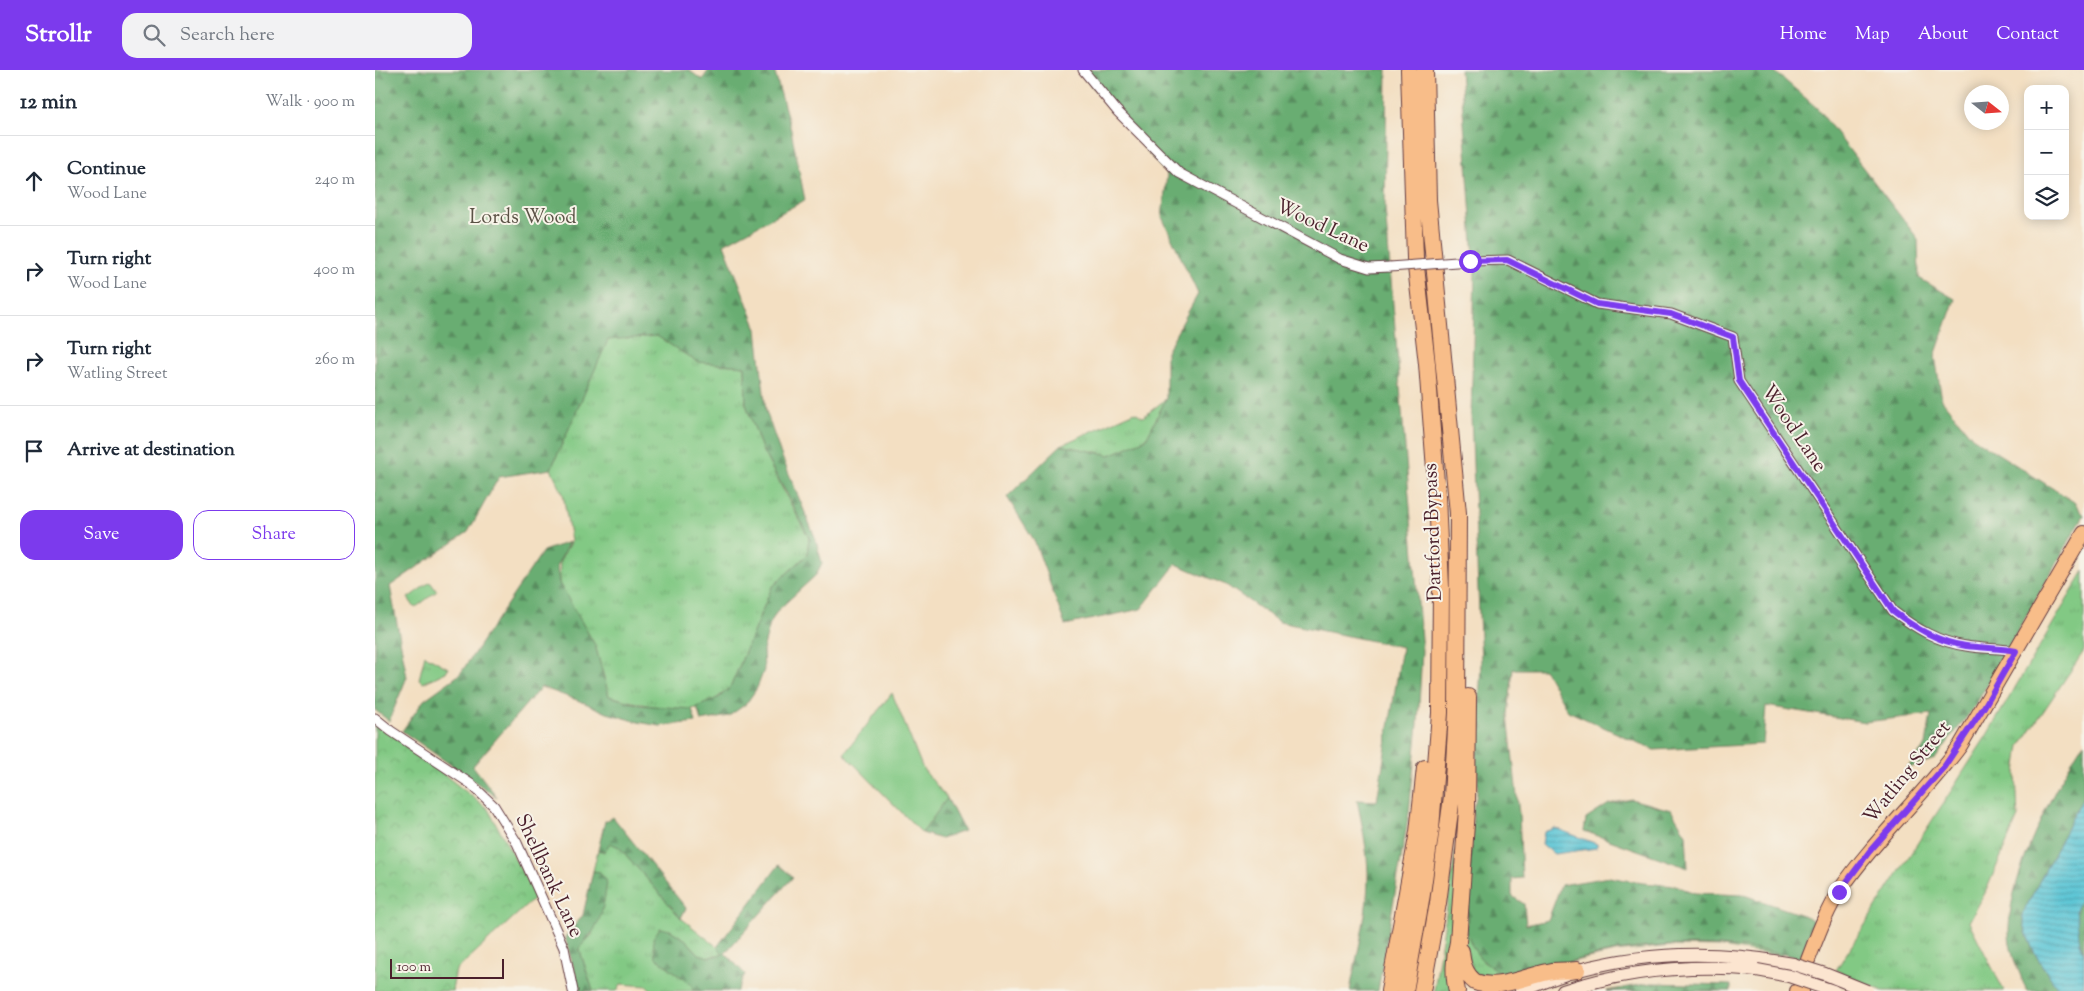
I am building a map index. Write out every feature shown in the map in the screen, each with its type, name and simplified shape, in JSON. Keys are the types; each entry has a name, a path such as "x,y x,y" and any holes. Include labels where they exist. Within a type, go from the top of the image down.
{"highway":[{"name":"Dartford Bypass","path":"1405,991 1431,829 1440,713 1441,587 1437,496 1427,364 1414,240 1409,70"},
{"name":"Dartford Bypass","path":"1422,991 1438,903 1452,796 1457,712 1458,513 1428,200 1425,70"},
{"path":"1457,991 1455,973 1467,809 1469,680 1468,632 1458,513"},
{"path":"1389,991 1418,832 1430,707 1432,623 1441,587"},
{"path":"1458,942 1467,973 1475,982 1486,987 1508,987 1553,971 1577,970"}],"main road":[{"name":"Watling Street","path":"1809,960 1839,892 1869,852 1955,753 2084,533"},
{"path":"1521,991 1577,970 1623,961 1658,956 1712,955 1757,965 1833,991"},
{"path":"1563,991 1622,976 1687,967 1787,963 1817,971 1867,991"},
{"path":"1797,991 1800,988 1802,991"}],"street":[{"name":"Wood Lane","path":"1083,70 1117,112 1179,173 1341,259 1369,268 1507,260 1597,304 1671,314 1733,337 1739,381 1893,611 1913,627 1942,640 1966,646 2016,651"},
{"name":"Shellbank Lane","path":"375,718 399,737 471,784 495,806 517,843 564,948 573,991"}],"green space":[{"name":"Lords Wood","path":"375,70 689,70 702,80 709,70 774,70 791,130 805,200 724,244 757,329 766,411 780,452 815,537 822,563 816,575 777,611 770,624 763,650 764,670 757,688 746,704 729,716 701,721 697,707 720,697 731,686 772,587 807,555 809,538 763,452 746,404 745,366 697,362 657,336 608,340 551,469 499,477 468,532 390,586 407,677 389,721 375,710"},
{"path":"1078,70 1387,70 1385,208 1422,651 1418,724 1409,813 1378,991 1350,991 1365,917 1368,887 1367,854 1357,800 1377,801 1402,647 1279,622 1226,585 1176,564 1141,609 1065,625 1034,540 1007,497 1061,445 1110,455 1146,439 1166,399 1166,352 1198,294 1162,217 1167,175"},
{"path":"1460,70 1773,70 1817,108 1918,239 1919,278 1955,299 1935,356 1942,400 1972,437 2074,502 2084,515 1975,706 1935,759 1906,769 1926,745 1931,714 1865,722 1766,706 1763,744 1654,750 1568,711 1544,669 1513,669 1508,715 1519,814 1522,878 1512,879 1512,896 1524,904 1526,925 1548,920 1561,885 1609,877 1676,886 1695,893 1744,895 1808,917 1813,921 1801,958 1732,947 1662,946 1594,955 1519,974 1511,974 1500,972 1486,964 1476,952 1469,938 1467,930 1473,808 1478,785 1476,762 1481,663 1471,416 1475,271"},
{"path":"657,336 697,362 745,366 746,404 763,452 809,538 807,555 772,587 731,686 708,704 691,709 660,707 609,696 595,645 559,584 560,561 571,541 563,494 551,469 608,339"},
{"path":"1166,399 1146,439 1110,455 1061,445 1135,412 1143,417"},
{"path":"569,542 557,566 559,583 595,645 609,696 641,705 692,709 696,722 660,726 638,722 607,713 541,687 473,766 497,797 402,731 424,700 460,674 543,551"},
{"path":"2084,571 2084,651 2020,746 2016,773 2018,817 1985,893 1969,922 2004,991 1883,991 1836,970 1987,735"},
{"path":"430,582 437,591 415,608 408,598"},
{"path":"425,655 448,668 446,672 423,683 419,679"},
{"path":"892,693 923,769 947,798 922,833 844,754"},
{"path":"375,720 488,809 536,897 456,970 452,990 454,991 375,991"},
{"path":"2084,742 2084,795 2022,915 2032,947 2041,964 2060,991 2028,991 2015,963 2010,945 2009,926 2017,881 2036,831 2048,806"},
{"path":"947,798 964,831 941,839 922,833"},
{"path":"1631,799 1671,810 1686,834 1688,868 1584,831 1586,819 1609,804"},
{"path":"613,817 686,908 681,918 619,847 610,843 604,852 598,850 605,821"},
{"path":"610,842 619,847 681,918 725,953 709,957 699,954 686,940 670,930 655,957 692,985 693,991 653,991 647,986 621,984 617,991 593,991 579,948 592,935 600,872 593,871 598,850 604,852"},
{"path":"1470,847 1483,962 1501,971 1517,971 1611,952 1656,946 1710,945 1782,954 1781,956 1721,947 1670,946 1615,952 1579,960 1507,982 1473,973 1465,943"},
{"path":"1456,849 1453,991 1434,991"},
{"path":"779,865 793,877 725,953 745,974 737,991 693,991 692,985 655,957 653,938 660,928 670,930 686,940 699,954 709,957 724,954 717,947"},
{"path":"593,871 600,872 607,883 604,903 596,926 579,948 593,991 580,991 565,937 583,915"},
{"path":"2084,889 2084,954 2077,930 2077,913 2080,896"},
{"path":"1651,983 1731,985 1731,991 1607,991"}],"water":[{"path":"2084,795 2084,889 2076,910 2080,943 2084,954 2084,991 2060,991 2041,964 2032,946 2022,915"},
{"path":"1555,828 1597,844 1597,848 1554,854 1542,844 1544,832"}],"route":[{"path":"1470,261 1507,260 1520,264 1597,304 1671,314 1733,337 1739,381 1842,532 1893,611 1913,627 1942,640 1966,646 2016,651 1984,707 1944,767 1869,852 1839,892"}]}
